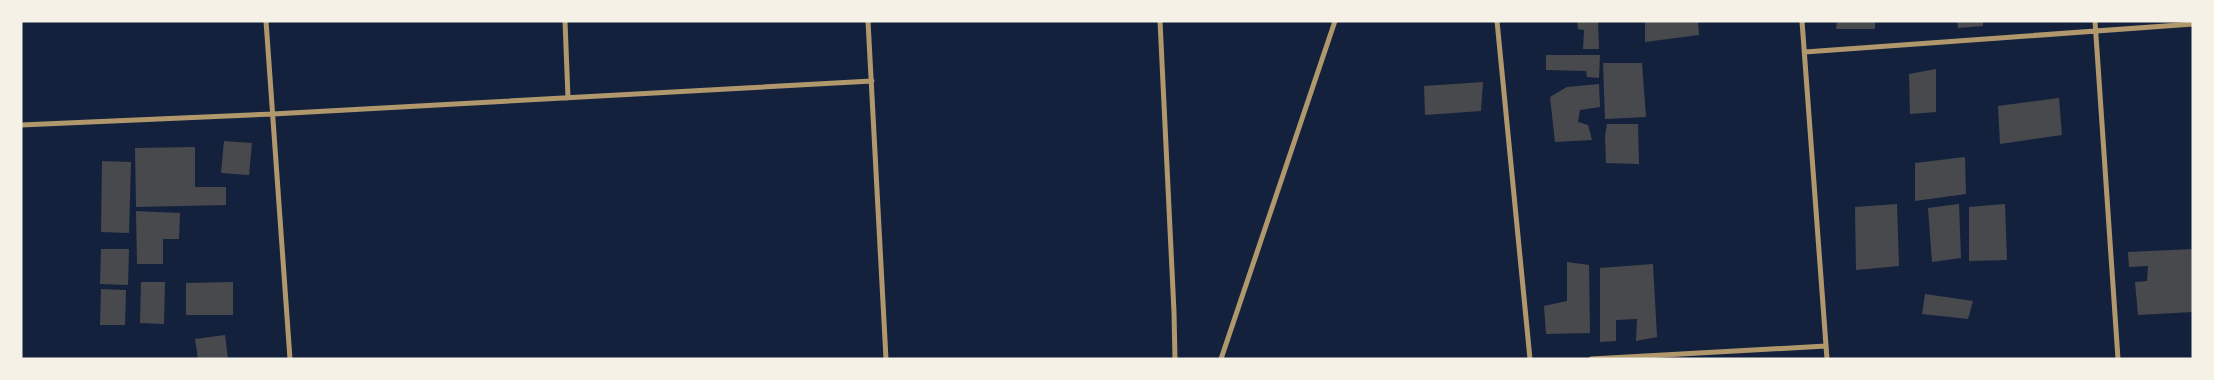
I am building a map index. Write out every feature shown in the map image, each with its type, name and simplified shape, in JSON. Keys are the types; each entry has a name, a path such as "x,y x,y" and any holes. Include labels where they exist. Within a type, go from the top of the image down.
{"street":[{"path":"266,21 290,359"},
{"path":"564,21 568,98"},
{"path":"868,21 886,359"},
{"path":"1160,21 1175,359"},
{"path":"1222,359 1335,21"},
{"path":"1497,21 1530,359"},
{"path":"1802,21 1827,359"},
{"path":"2095,21 2118,359"},
{"path":"1805,52 2193,24"},
{"path":"21,125 273,114 872,81"},
{"path":"1591,359 1826,346"}],"building":[{"path":"1577,21 1598,21 1599,49 1583,49 1584,30 1578,29"},
{"path":"1645,21 1698,21 1699,35 1645,42"},
{"path":"1837,21 1875,21 1875,29 1836,29"},
{"path":"1957,21 1983,21 1983,26 1958,28"},
{"path":"1546,55 1600,55 1599,78 1587,77 1586,71 1546,70"},
{"path":"1603,63 1642,63 1646,117 1605,119"},
{"path":"1936,69 1936,112 1910,114 1909,74"},
{"path":"1483,82 1481,111 1425,115 1424,86"},
{"path":"1599,84 1600,107 1580,110 1578,122 1588,125 1592,140 1555,142 1550,97 1567,87"},
{"path":"2059,98 2062,135 2000,144 1998,106"},
{"path":"1607,124 1638,124 1639,164 1606,163 1605,136"},
{"path":"224,141 252,143 249,175 221,173"},
{"path":"195,147 195,187 226,187 226,205 136,207 135,148"},
{"path":"1965,157 1966,194 1915,201 1915,163"},
{"path":"102,161 131,162 129,233 101,232"},
{"path":"1897,204 1899,266 1856,270 1855,207"},
{"path":"1959,204 1961,258 1932,262 1928,208"},
{"path":"2005,204 2007,260 1969,261 1969,207"},
{"path":"136,211 180,213 179,239 163,239 163,264 137,264"},
{"path":"101,249 129,249 128,285 100,284"},
{"path":"2193,249 2193,312 2138,315 2135,282 2147,281 2148,266 2129,267 2128,252"},
{"path":"1567,262 1589,265 1590,333 1546,334 1544,306 1567,301"},
{"path":"1653,264 1657,337 1636,341 1637,319 1616,320 1616,341 1600,342 1600,268"},
{"path":"141,282 165,282 164,324 140,323"},
{"path":"233,282 233,315 186,315 186,283"},
{"path":"101,289 126,290 125,325 100,325"},
{"path":"1925,294 1973,301 1968,319 1922,314"},
{"path":"225,335 228,359 198,359 195,339"}]}
